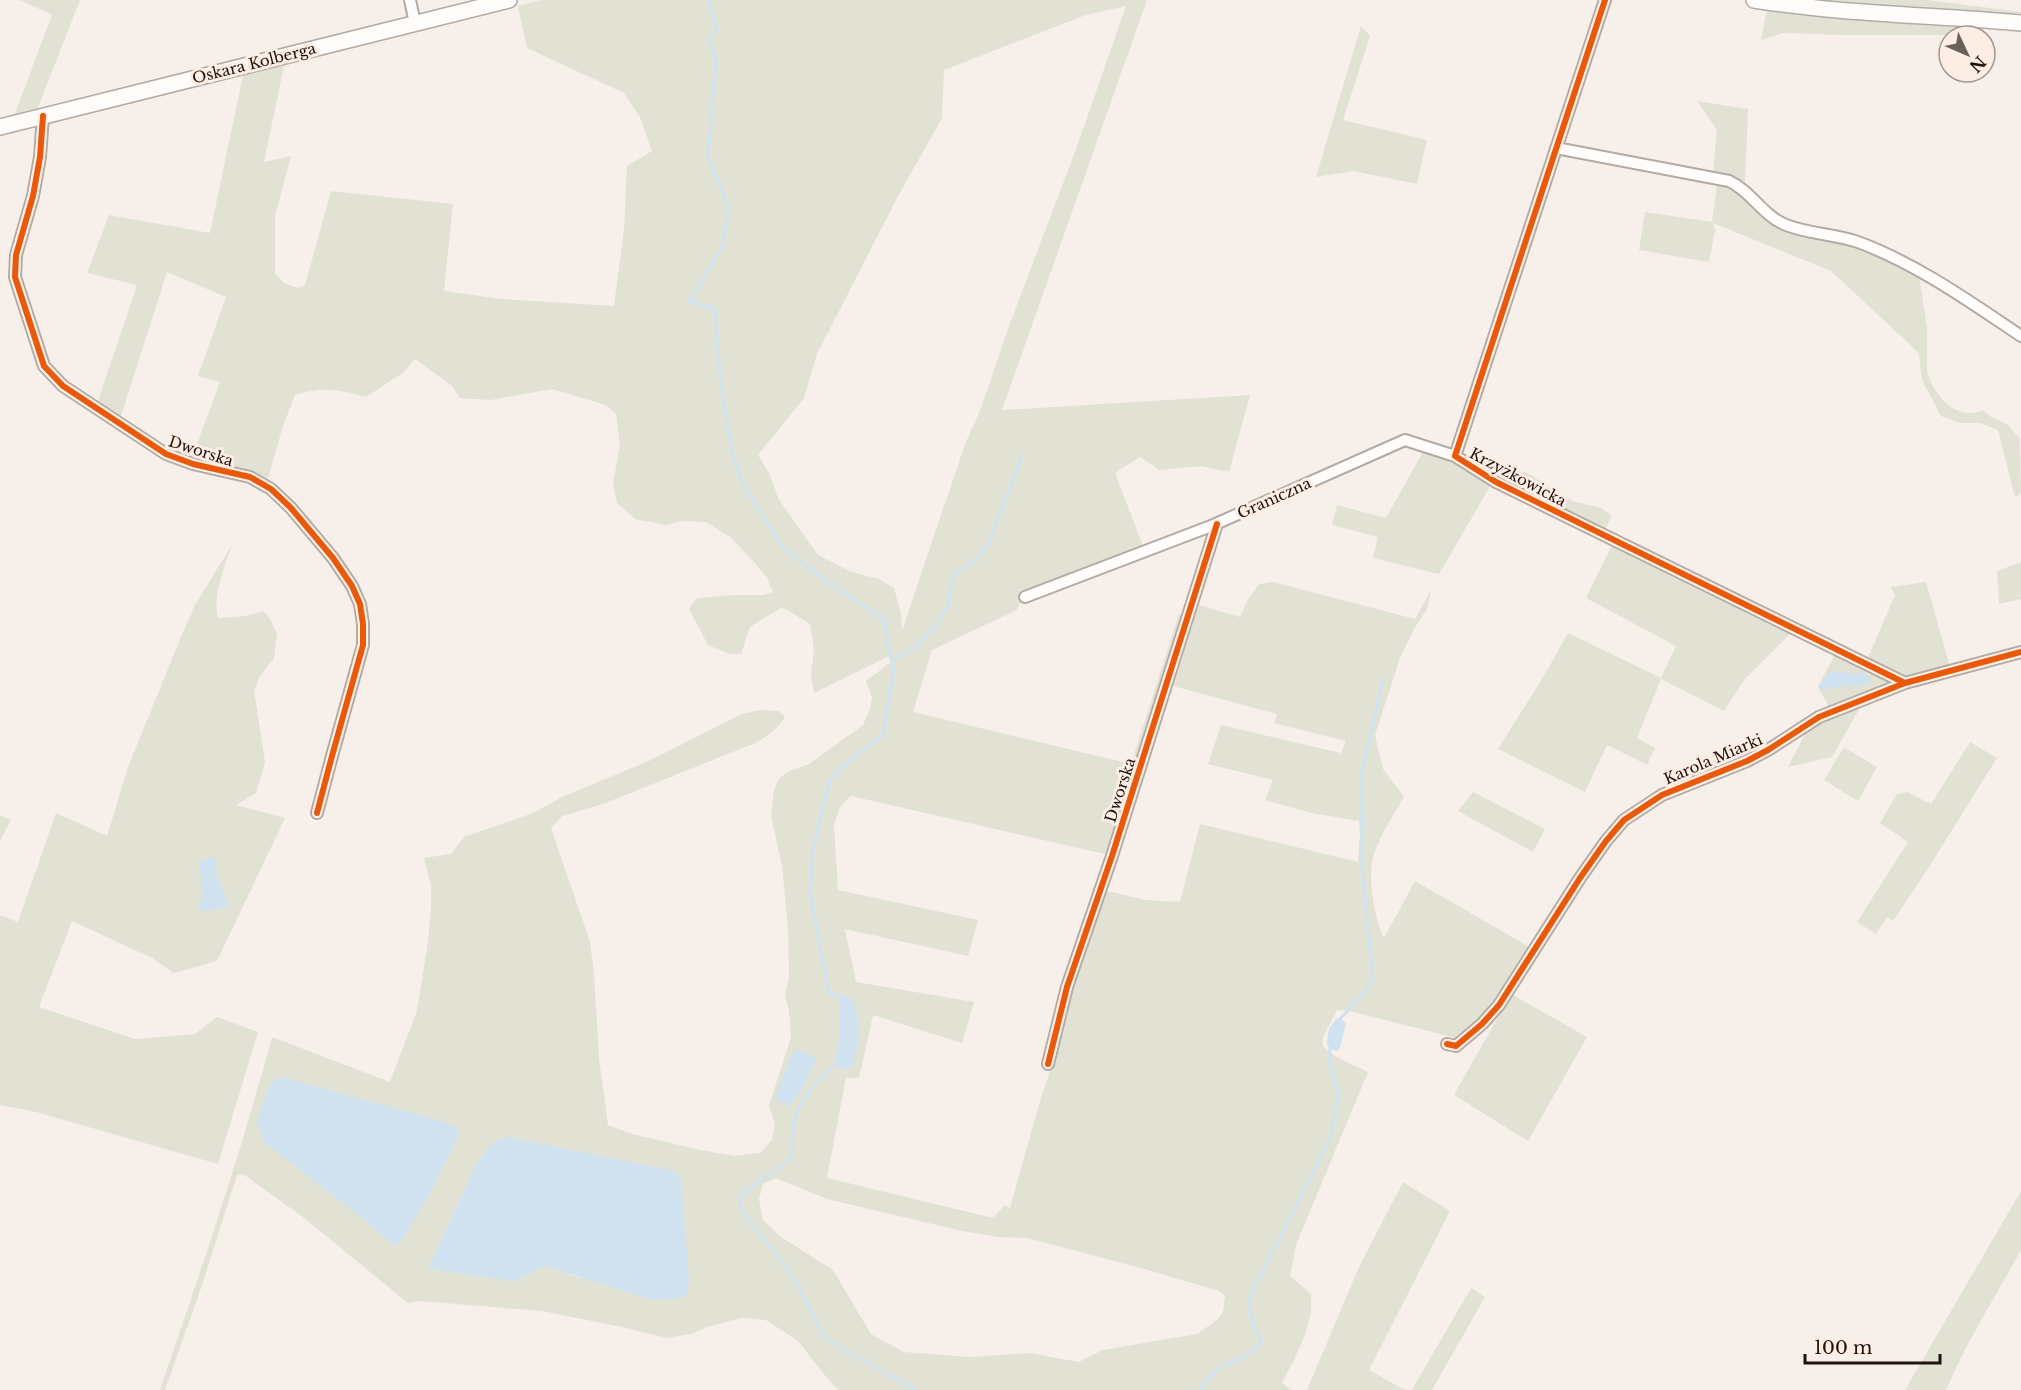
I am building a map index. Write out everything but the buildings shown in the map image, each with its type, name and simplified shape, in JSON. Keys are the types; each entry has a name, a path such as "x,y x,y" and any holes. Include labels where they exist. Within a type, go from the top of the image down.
{"main road":[{"name":"Oskara Kolberga","path":"0,127 509,0"},
{"path":"1754,0 1840,11 2021,23"}],"street":[{"path":"410,0 415,23"},
{"name":"Krzyżkowicka","path":"1605,0 1455,456 1496,482 1905,683"},
{"name":"Dworska","path":"43,116 40,157 33,196 16,255 15,277 44,366 63,386 166,454 193,464 250,477 271,489 291,508 333,558 352,586 360,604 363,645 317,813"},
{"path":"1556,148 1729,181 1740,186 1770,216 1786,225 1856,241 1901,260 1949,288 2021,336"},
{"name":"Graniczna","path":"1025,597 1217,524 1405,440 1455,456"},
{"name":"Dworska","path":"1048,1064 1067,987 1112,856 1217,524"},
{"name":"Karola Miarki","path":"1447,1044 1456,1046 1482,1024 1499,1005 1580,878 1624,820 1662,795 1747,761 1768,750 1819,717 1905,683 2021,652"}],"shaded area":[{"path":"20,0 80,0 37,110 14,116 52,15"},
{"path":"542,0 1147,0 1002,410 1250,395 1229,472 1201,466 1160,470 1140,457 1115,473 1143,546 1027,590 1017,610 932,650 913,712 1131,764 1179,614 1185,616 1109,855 851,796 840,807 834,824 838,890 978,920 968,956 845,929 856,982 974,1002 962,1043 873,1015 859,1078 846,1078 827,1178 989,1217 994,1217 1005,1205 1010,1208 1040,1101 1059,1044 1067,1001 1104,890 1145,900 1180,902 1200,824 1358,862 1359,821 1312,813 1265,800 1273,780 1208,764 1221,725 1341,753 1346,741 1274,723 1277,714 1173,686 1199,605 1240,617 1247,601 1259,584 1273,582 1415,619 1431,590 1427,609 1400,658 1375,735 1383,769 1404,797 1388,823 1372,860 1372,895 1377,919 1384,938 1415,881 1533,949 1495,1007 1456,1038 1337,1010 1323,1037 1323,1047 1338,1058 1368,1072 1296,1245 1290,1276 1311,1294 1311,1306 1303,1340 1282,1383 1292,1390 839,1390 798,1341 766,1320 742,1318 707,1327 691,1334 666,1338 542,1311 420,1301 408,1303 303,1217 243,1174 237,1175 165,1390 160,1390 233,1170 272,1037 390,1082 417,1011 427,948 431,885 424,858 451,854 464,837 533,813 562,797 651,760 742,714 760,710 779,711 785,717 775,729 755,743 603,804 562,816 551,828 590,942 599,1058 608,1125 632,1134 734,1156 760,1153 772,1140 775,1124 769,1106 791,1037 785,995 789,977 788,927 782,866 771,816 774,790 779,779 787,772 809,764 863,725 872,697 866,681 892,661 889,656 814,693 811,674 814,650 810,624 782,607 750,627 741,654 730,654 708,645 689,609 697,598 763,595 773,592 767,578 754,562 730,537 706,522 682,521 666,525 635,519 617,503 613,484 620,444 616,414 606,405 552,389 491,400 460,398 451,385 415,359 404,372 366,397 331,390 295,395 283,426 268,478 250,471 191,460 220,382 198,376 226,297 167,272 120,419 97,404 137,285 87,273 109,215 210,233 243,75 284,66 264,162 291,156 275,216 275,274 284,283 297,288 305,285 331,191 453,204 444,291 501,299 614,306 624,229 627,166 652,151 640,117 624,93 527,48 518,6","holes":["1126,6 980,411 965,444 902,631 901,614 894,588 879,579 852,572 818,555 779,500 769,473 758,455 804,398 817,354 896,200 942,118 944,70 1086,15","492,1143 685,1249 689,1281 580,1278 544,1266 516,1280 428,1269 476,1164","776,1178 827,1199 962,1231 999,1237 1027,1238 1141,1268 1219,1291 1225,1296 1223,1312 1217,1320 1197,1334 1103,1350 1079,1362 1029,1353 970,1357 904,1352 871,1334 833,1270 781,1237 763,1220 759,1199 763,1184"]},
{"path":"1803,0 1927,0 2021,12 2021,19"},
{"path":"1767,9 1858,20 1937,26 1937,35 1783,33 1761,40"},
{"path":"1361,26 1370,36 1343,120 1427,140 1417,184 1353,171 1316,177"},
{"path":"1697,101 1748,109 1745,184 1713,173 1717,130"},
{"path":"1717,184 1736,191 1769,220 1790,233 1829,243 1843,242 1872,252 1919,274 1927,328 1927,371 1934,389 1947,404 1955,409 1973,413 1983,410 1991,417 2008,425 2020,439 2021,493 2015,497 1998,430 1980,423 1960,423 1941,416 1922,380 1919,353 1831,271 1713,223 1715,231 1709,262 1639,250 1645,212 1712,222"},
{"path":"1424,450 1456,463 1490,483 1439,574 1373,558 1378,537 1332,525 1337,505 1386,518"},
{"path":"1510,468 1529,474 1572,501 1601,508 1612,516 1605,530 1500,479 1498,475"},
{"path":"1613,543 1793,631 1744,680 1724,711 1661,679 1637,738 1655,748 1647,765 1607,745 1585,792 1498,749 1568,633 1661,678 1676,646 1586,598"},
{"path":"232,545 218,590 218,618 246,616 263,611 269,617 277,634 274,658 260,676 254,690 265,762 256,793 236,805 285,818 217,961 174,973 152,958 72,921 39,1007 135,1039 195,1034 217,1017 258,1032 218,1164 36,1112 0,1105 0,915 18,922 56,813 107,836 128,767 181,637 195,605"},
{"path":"2021,562 2021,599 1999,604 1997,571"},
{"path":"1926,582 1950,667 1905,680 1867,660 1895,595 1891,587"},
{"path":"1835,654 1897,682 1826,710 1828,705 1818,687"},
{"path":"1862,704 1832,757 1788,767 1807,730 1821,719"},
{"path":"1970,742 1997,758 1893,921 1887,917 1876,934 1857,922 1908,842 1880,823 1897,794 1907,792 1931,804"},
{"path":"1844,747 1877,767 1858,801 1824,780"},
{"path":"1473,792 1545,829 1533,852 1458,811"},
{"path":"0,815 11,820 0,841"},
{"path":"1511,994 1587,1037 1528,1141 1454,1095"},
{"path":"1403,1182 1450,1211 1369,1370 1405,1390 1307,1390 1359,1267"},
{"path":"2021,1191 2021,1250 1965,1349 1946,1390 1905,1390"},
{"path":"1471,1288 1485,1297 1432,1390 1412,1390"}],"water":[{"path":"1832,671 1862,673 1870,677 1871,682 1822,690 1818,687"},
{"path":"212,857 217,861 216,874 230,907 197,911 203,895 199,863"},
{"path":"840,994 850,998 854,1003 858,1030 855,1059 850,1067 839,1069 835,1064 840,1034"},
{"path":"1337,1018 1346,1022 1340,1048 1337,1051 1330,1049 1327,1044 1329,1028"},
{"path":"798,1049 816,1059 805,1084 789,1107 775,1099 793,1052"},
{"path":"281,1077 456,1127 459,1135 430,1194 400,1243 393,1245 361,1217 265,1143 256,1122 271,1082"},
{"path":"507,1137 675,1171 681,1179 689,1281 687,1294 678,1299 652,1300 544,1266 516,1281 428,1269 476,1164 492,1143"}],"waterway":[{"path":"709,0 717,29 708,39 716,59 708,158 729,207 722,248 689,301 715,309 721,387 732,452 743,485 784,549 885,621 888,649 894,669 883,735 839,769 830,780 813,849 810,893 829,993 839,997"},
{"path":"893,660 917,646 936,624 949,605 950,588 955,573 973,562 987,547 1022,456"},
{"path":"1340,1019 1364,993 1373,978 1362,868 1361,777 1383,680"},
{"path":"1200,1390 1217,1369 1241,1358 1262,1343 1252,1322 1249,1299 1330,1138 1339,1093 1329,1062 1330,1049"},
{"path":"835,1064 814,1085 802,1102 793,1130 791,1158 740,1196 741,1210 792,1275 825,1338 915,1390"}],"cycle path":[{"path":"1605,0 1455,456 1496,482 1905,683"},
{"path":"43,116 40,157 33,196 16,255 15,277 44,366 63,386 166,454 193,464 250,477 271,489 291,508 333,558 352,586 360,604 363,645 317,813"},
{"path":"1048,1064 1067,987 1112,856 1217,524"},
{"path":"1447,1044 1456,1046 1482,1024 1499,1005 1580,878 1624,820 1662,795 1747,761 1768,750 1819,717 1905,683 2021,652"}]}
